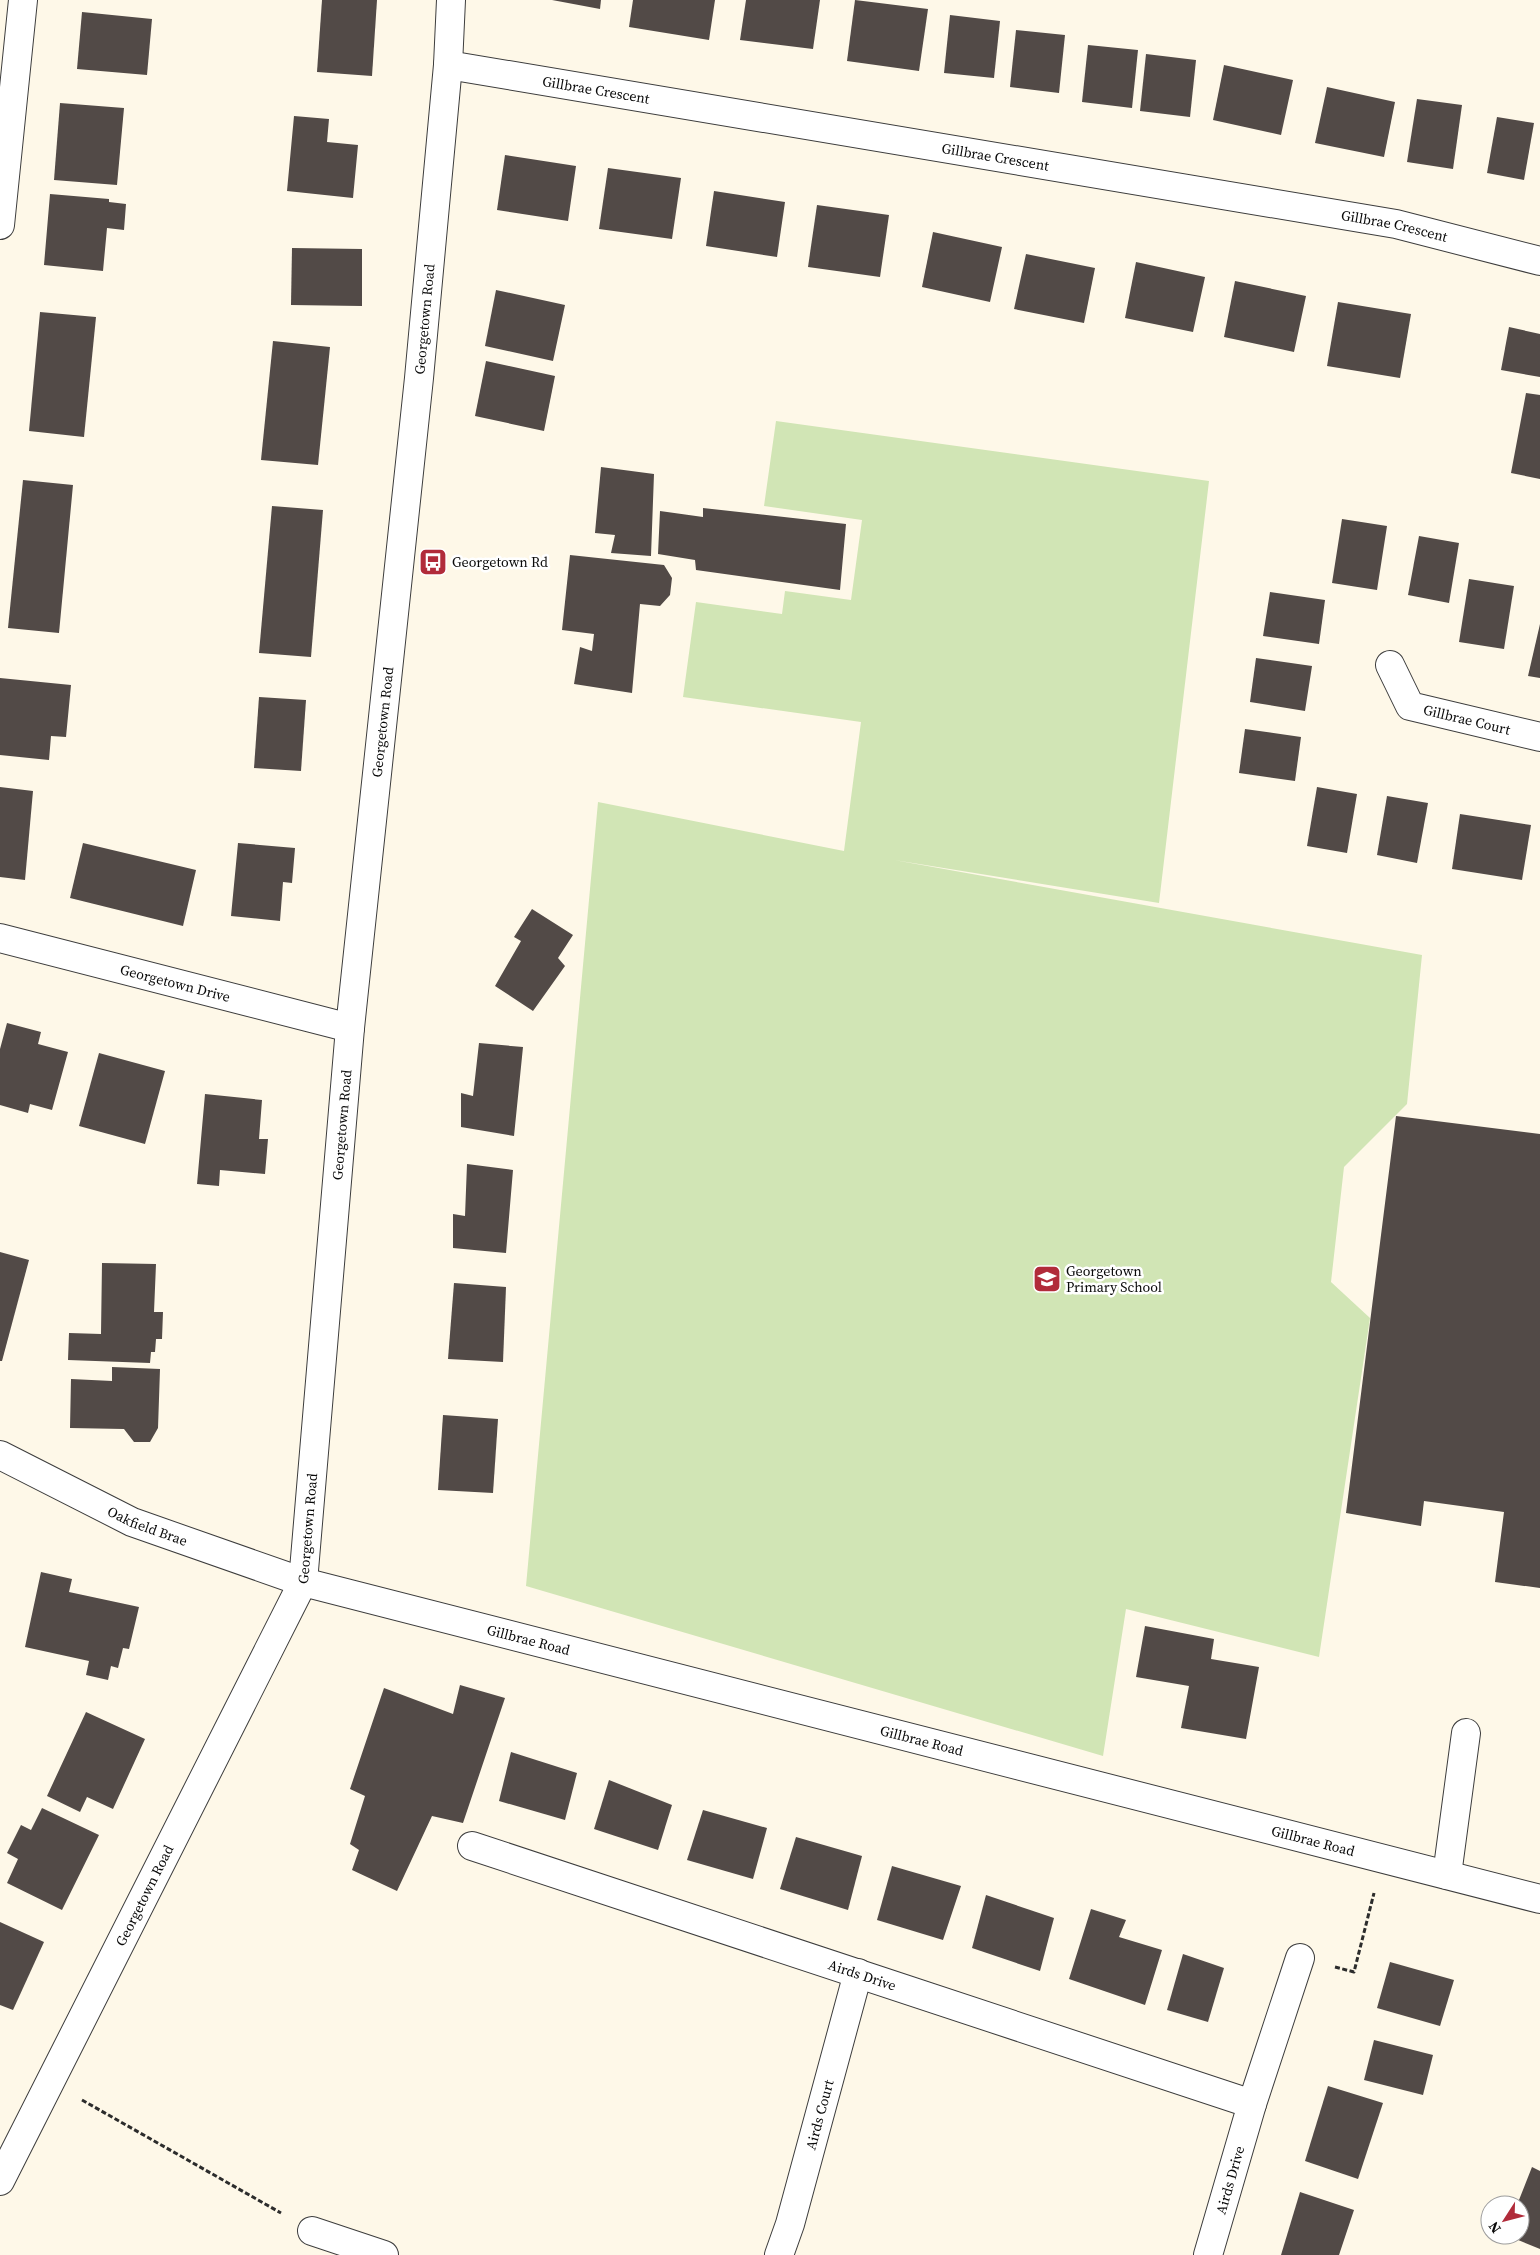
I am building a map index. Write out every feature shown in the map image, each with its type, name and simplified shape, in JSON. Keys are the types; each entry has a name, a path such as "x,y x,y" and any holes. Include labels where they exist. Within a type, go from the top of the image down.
{"street":[{"path":"0,225 23,0"},
{"name":"Georgetown Road","path":"0,2181 303,1582 350,1028 419,378 448,65 451,0"},
{"name":"Gillbrae Crescent","path":"448,65 1396,224 1540,261"},
{"name":"Gillbrae Court","path":"1390,665 1410,706 1540,737"},
{"name":"Georgetown Drive","path":"0,938 350,1028"},
{"name":"Oakfield Brae","path":"0,1455 132,1522 303,1582"},
{"name":"Gillbrae Road","path":"303,1582 1540,1899"},
{"path":"1447,1875 1466,1734"},
{"name":"Airds Drive","path":"472,1846 1252,2104"},
{"name":"Airds Drive","path":"1208,2255 1252,2104 1300,1958"},
{"name":"Airds Court","path":"779,2255 790,2224 858,1973"},
{"path":"312,2231 384,2255"}],"path":[{"path":"1300,1958 1354,1972 1382,1858"},
{"path":"50,2082 312,2231"}],"green space":[{"name":"Georgetown Primary School","path":"776,421 1209,481 1159,903 894,860 1422,955 1407,1104 1344,1167 1331,1282 1370,1318 1319,1657 1126,1609 1103,1756 526,1586 598,802 844,851 861,722 683,697 696,602 782,614 785,591 851,600 862,520 764,506"}],"building":[{"path":"322,0 377,0 372,76 317,72"},
{"path":"552,0 601,0 600,9"},
{"path":"633,0 715,0 709,40 629,27"},
{"path":"746,0 820,0 813,49 740,40"},
{"path":"855,0 928,9 919,71 847,61"},
{"path":"82,12 152,19 147,75 77,69"},
{"path":"950,15 1000,21 994,78 944,73"},
{"path":"1016,30 1065,35 1059,93 1010,87"},
{"path":"1088,45 1138,50 1132,108 1082,102"},
{"path":"1146,54 1196,60 1190,117 1140,111"},
{"path":"1224,65 1293,80 1281,135 1213,120"},
{"path":"1327,87 1395,102 1384,157 1315,143"},
{"path":"1417,99 1462,105 1453,169 1407,162"},
{"path":"60,103 124,108 117,185 54,180"},
{"path":"294,116 329,119 327,142 358,145 353,198 287,191"},
{"path":"1497,117 1534,123 1524,180 1487,173"},
{"path":"505,155 576,166 568,221 497,210"},
{"path":"608,168 681,178 672,239 599,229"},
{"path":"714,191 785,202 777,257 706,246"},
{"path":"50,194 109,199 109,202 126,204 124,230 107,228 103,271 44,265"},
{"path":"817,205 889,215 880,277 808,267"},
{"path":"933,232 1002,247 990,302 922,287"},
{"path":"292,248 362,249 362,306 291,305"},
{"path":"1026,254 1095,268 1084,323 1014,309"},
{"path":"1136,262 1205,277 1193,332 1125,318"},
{"path":"1235,281 1306,296 1294,352 1224,337"},
{"path":"496,290 565,305 553,361 485,346"},
{"path":"1338,302 1411,314 1400,378 1327,366"},
{"path":"40,312 96,317 84,437 29,431"},
{"path":"1509,327 1540,334 1540,377 1501,370"},
{"path":"273,341 330,347 318,465 261,460"},
{"path":"486,361 555,376 544,431 475,416"},
{"path":"1526,393 1540,395 1540,479 1511,473"},
{"path":"601,467 654,474 651,556 611,553 615,535 595,533"},
{"path":"23,480 73,485 59,633 8,628"},
{"path":"272,506 323,510 311,657 259,653"},
{"path":"703,508 846,524 840,590 696,570 695,560 658,554 660,511 703,517"},
{"path":"1342,519 1387,526 1377,590 1332,583"},
{"path":"1419,536 1459,543 1449,603 1408,595"},
{"path":"570,555 664,565 672,578 670,595 660,606 640,604 632,693 574,684 580,647 592,651 594,634 562,630"},
{"path":"1469,579 1514,586 1504,649 1459,642"},
{"path":"1270,592 1325,600 1319,644 1263,636"},
{"path":"1540,624 1540,678 1528,676"},
{"path":"1256,658 1312,666 1305,711 1250,702"},
{"path":"0,678 71,685 66,737 51,736 49,760 0,755"},
{"path":"259,697 306,700 301,771 254,768"},
{"path":"1245,729 1301,737 1295,781 1239,773"},
{"path":"0,787 33,791 25,880 0,877"},
{"path":"1317,787 1357,794 1347,853 1307,846"},
{"path":"1387,796 1428,803 1417,863 1377,855"},
{"path":"1460,814 1531,825 1522,880 1452,869"},
{"path":"83,843 196,870 183,926 70,898"},
{"path":"238,843 295,848 292,883 283,882 280,921 231,916"},
{"path":"532,909 573,935 558,958 565,966 533,1011 495,986 521,941 514,937"},
{"path":"7,1023 41,1032 38,1044 68,1052 52,1110 30,1104 28,1113 0,1105 0,1049"},
{"path":"479,1043 523,1047 514,1136 461,1127 461,1093 473,1096"},
{"path":"99,1053 165,1071 145,1144 79,1126"},
{"path":"205,1094 262,1100 259,1139 268,1139 265,1174 220,1170 219,1186 197,1184"},
{"path":"1396,1116 1540,1134 1540,1588 1495,1582 1504,1512 1424,1501 1421,1526 1346,1513"},
{"path":"467,1164 513,1170 506,1253 453,1248 453,1214 465,1216"},
{"path":"0,1252 29,1260 2,1361 0,1361"},
{"path":"102,1263 156,1264 154,1312 163,1312 162,1339 156,1339 155,1352 151,1352 150,1363 68,1360 69,1333 101,1334"},
{"path":"454,1283 506,1287 503,1362 448,1359"},
{"path":"112,1367 160,1369 158,1428 150,1442 134,1442 124,1429 70,1428 71,1379 112,1381"},
{"path":"443,1415 498,1419 493,1493 438,1490"},
{"path":"41,1572 72,1579 69,1592 139,1607 129,1649 123,1648 118,1668 111,1666 108,1680 86,1675 89,1661 25,1647"},
{"path":"1145,1626 1214,1639 1211,1659 1259,1667 1246,1739 1181,1728 1189,1686 1136,1677"},
{"path":"460,1685 505,1698 463,1823 432,1816 397,1891 352,1870 359,1850 350,1844 365,1796 350,1789 384,1688 453,1714"},
{"path":"86,1712 145,1739 113,1809 87,1797 80,1812 47,1796"},
{"path":"511,1752 577,1773 565,1820 499,1801"},
{"path":"609,1780 672,1805 658,1850 594,1829"},
{"path":"42,1808 99,1835 62,1910 7,1883 18,1859 7,1853 21,1825 31,1830"},
{"path":"703,1810 767,1828 753,1879 687,1860"},
{"path":"796,1837 862,1856 848,1910 780,1889"},
{"path":"892,1866 961,1886 943,1940 877,1920"},
{"path":"986,1895 1054,1918 1040,1971 972,1948"},
{"path":"1091,1909 1126,1920 1119,1937 1162,1950 1145,2005 1069,1979"},
{"path":"0,1922 44,1942 13,2010 0,2005"},
{"path":"1183,1954 1224,1968 1208,2022 1167,2010"},
{"path":"1390,1962 1454,1980 1440,2026 1377,2008"},
{"path":"1374,2040 1433,2055 1423,2095 1364,2080"},
{"path":"1328,2086 1383,2103 1358,2179 1305,2161"},
{"path":"1532,2167 1540,2171 1540,2249 1530,2245 1530,2195 1521,2195"},
{"path":"1300,2192 1354,2210 1339,2255 1281,2255"}],"place":[{"name":"Georgetown Rd","path":"433,562"},
{"name":"Georgetown Primary School","path":"1047,1279"}]}
